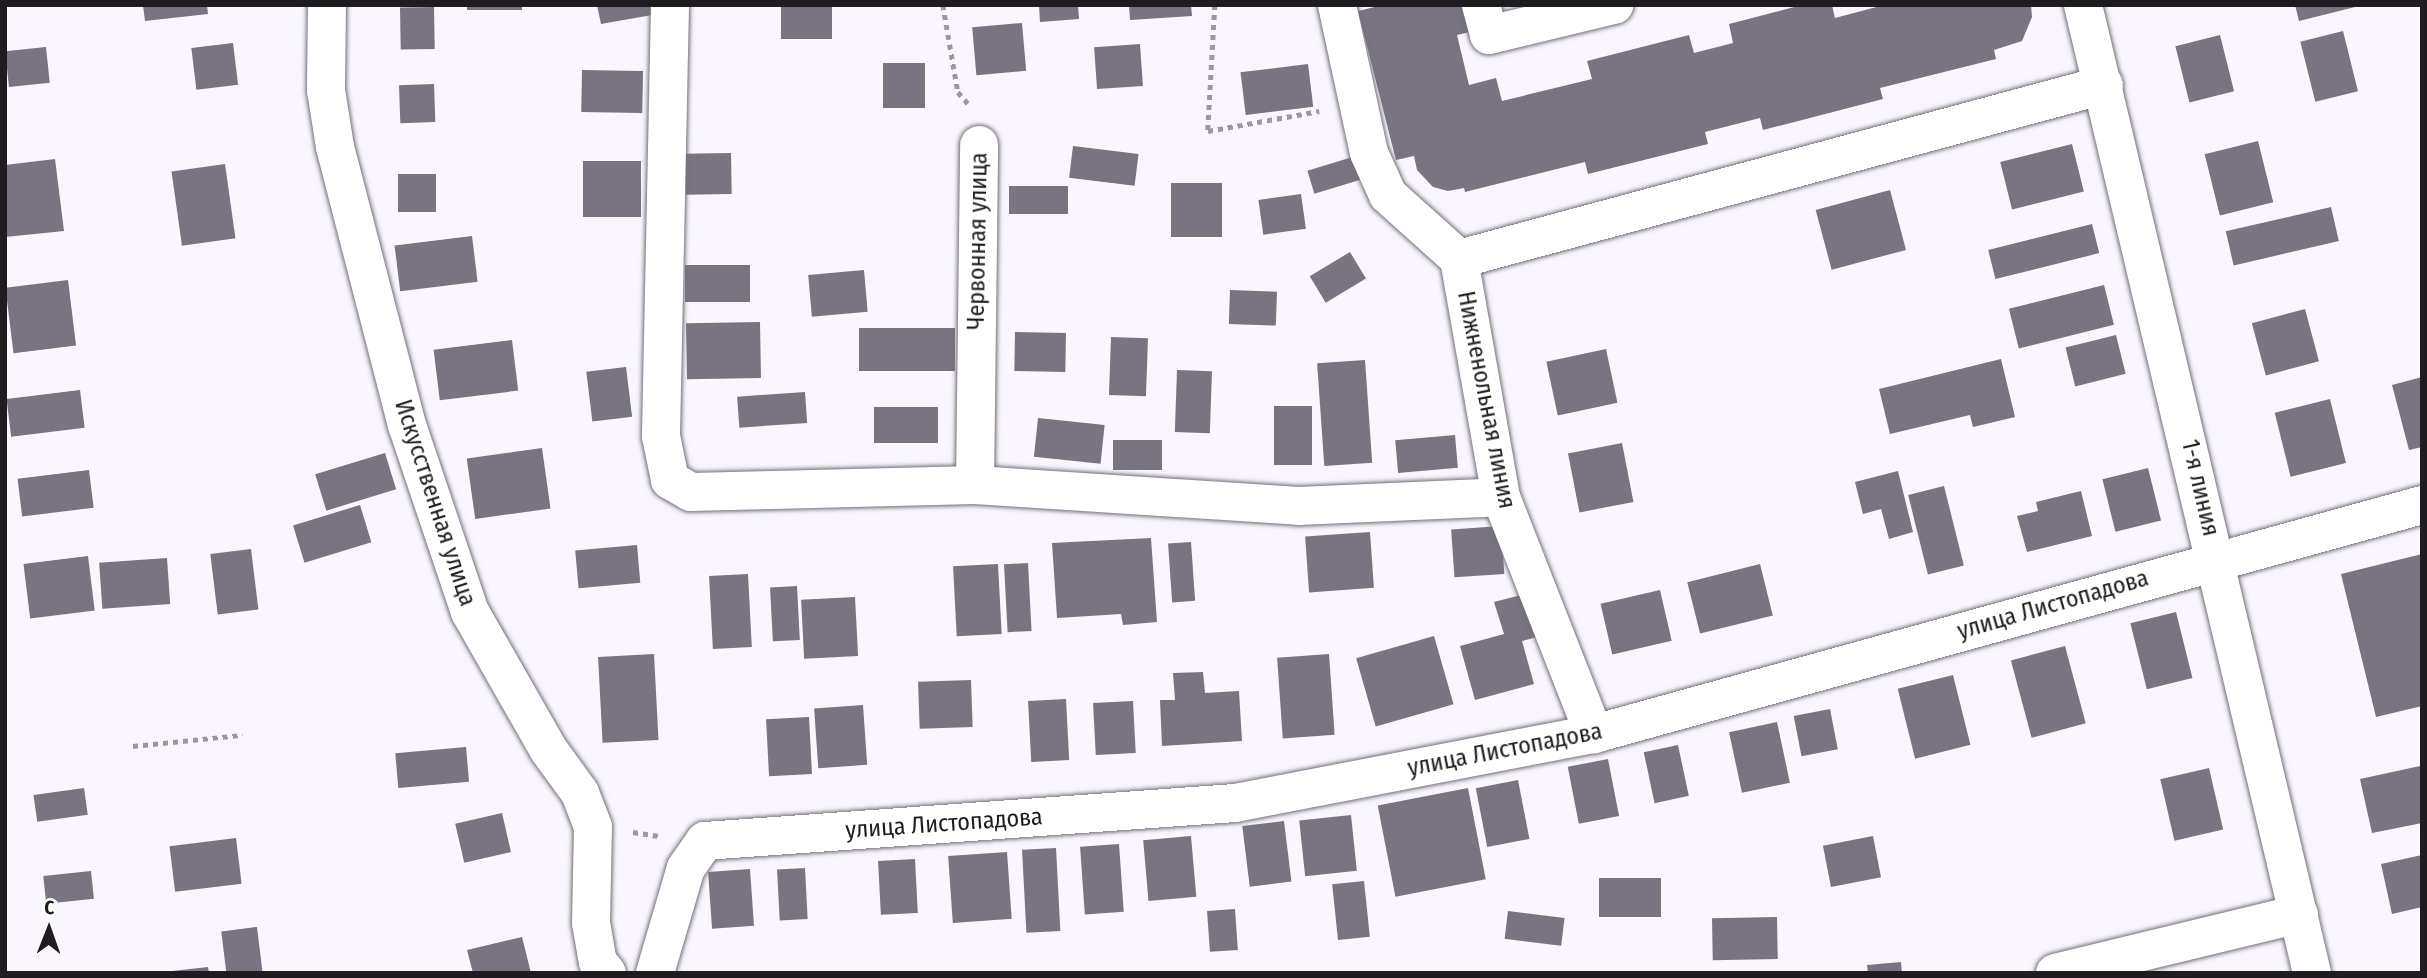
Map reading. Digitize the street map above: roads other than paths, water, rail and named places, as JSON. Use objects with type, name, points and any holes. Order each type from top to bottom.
[{"type":"street","name":"Искусственная улица","points":[[327,5],[326,90],[335,147],[407,425],[470,612],[548,749],[580,793],[593,827],[591,923],[598,962],[607,973]]},
{"type":"street","points":[[670,5],[661,436],[670,480],[691,492],[975,485],[1298,506],[1501,497]]},
{"type":"street","points":[[1337,5],[1369,153],[1388,195],[1460,259],[2104,85]]},
{"type":"street","points":[[1481,5],[1489,35],[1614,5]]},
{"type":"street","name":"1-я линия","points":[[2083,5],[2217,558],[2312,973]]},
{"type":"street","name":"Червонная улица","points":[[975,485],[979,145]]},
{"type":"street","name":"Нижненольная линия","points":[[1460,259],[1501,497],[1594,734]]},
{"type":"street","name":"улица Листопадова","points":[[655,973],[686,868],[705,841],[1235,803],[1594,734],[2217,558],[2422,505]]},
{"type":"street","points":[[2055,973],[2299,914]]}]
